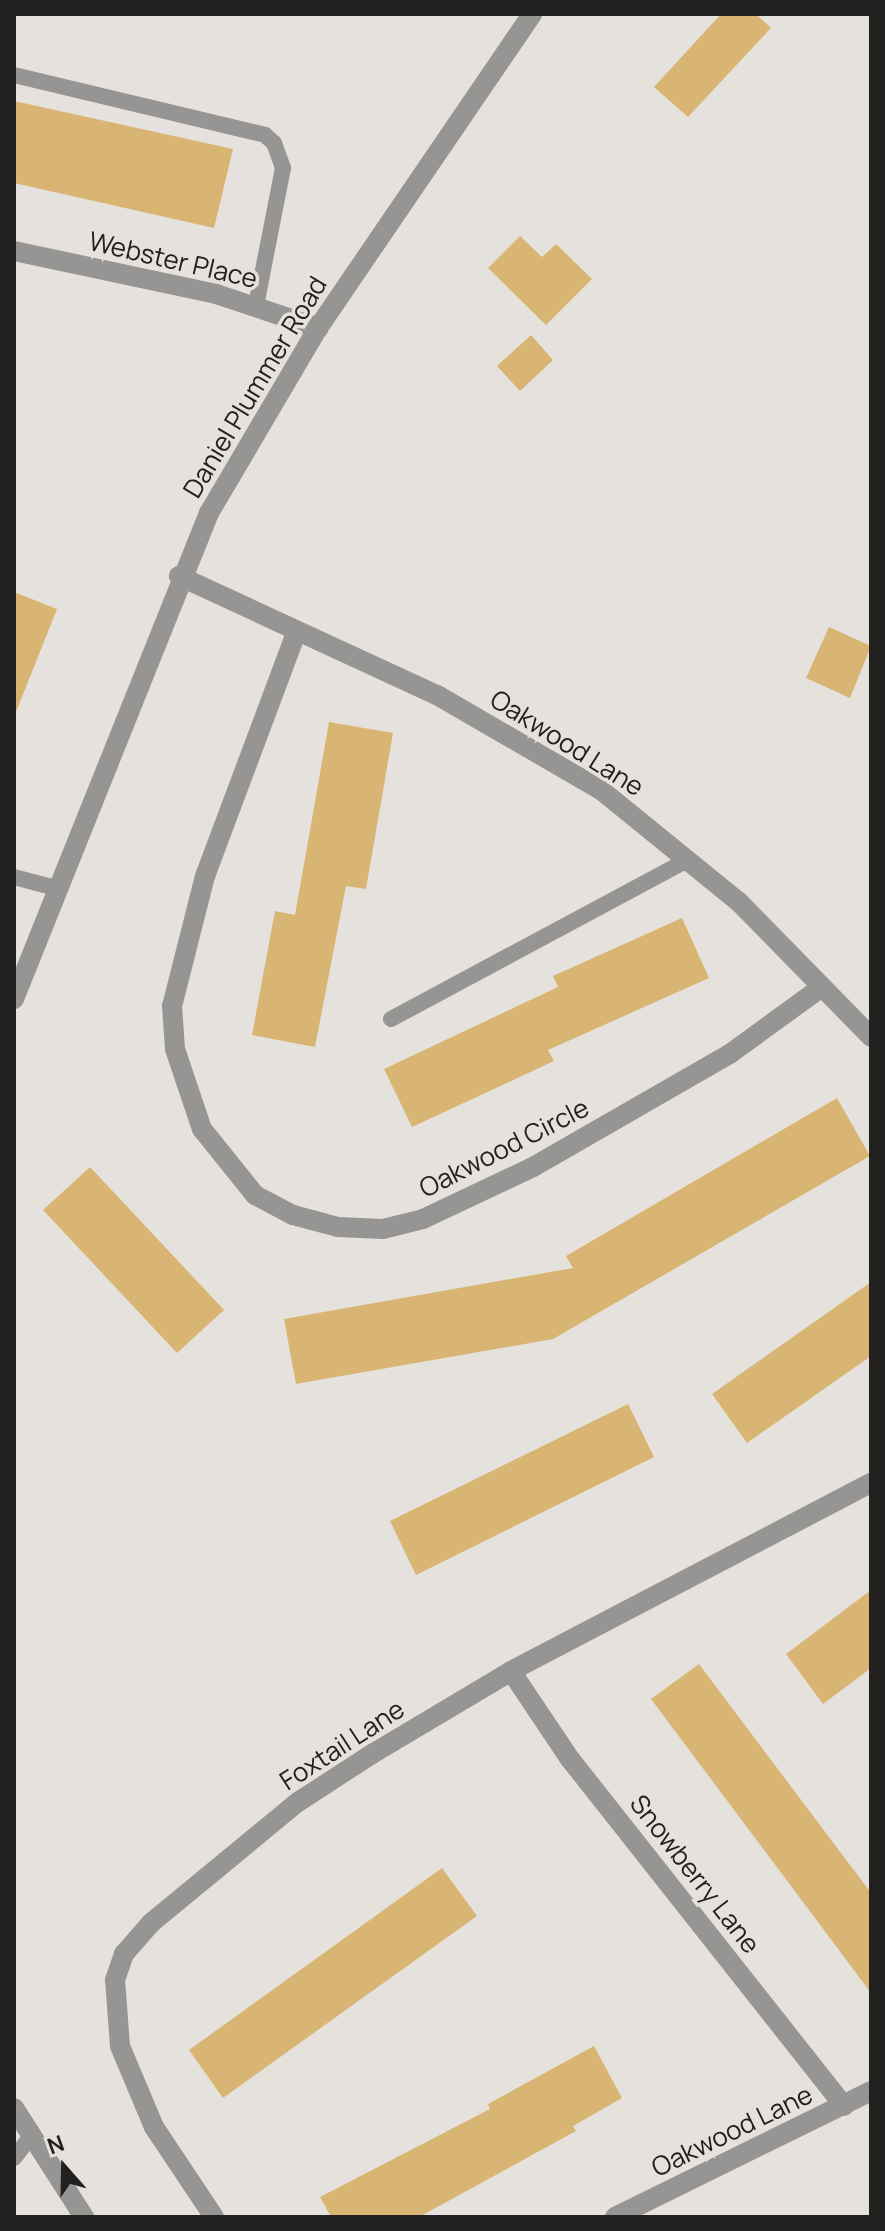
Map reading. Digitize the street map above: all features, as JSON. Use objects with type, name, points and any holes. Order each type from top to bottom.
[{"type":"street","name":"Daniel Plummer Road","points":[[14,999],[179,576],[241,452],[318,328],[532,14]]},
{"type":"street","name":"Webster Place","points":[[14,251],[256,305],[318,328]]},
{"type":"street","name":"Oakwood Lane","points":[[179,576],[523,741],[601,790],[689,859],[871,1037]]},
{"type":"street","name":"Oakwood Circle","points":[[296,633],[205,876],[172,1006],[175,1049],[202,1129],[255,1195],[293,1215],[338,1227],[383,1229],[423,1219],[533,1167],[731,1053],[822,987]]},
{"type":"street","name":"Foxtail Lane","points":[[214,2217],[133,2088],[115,2011],[124,1954],[151,1923],[298,1802],[511,1671],[871,1483]]},
{"type":"street","name":"Snowberry Lane","points":[[511,1671],[570,1759],[844,2106]]},
{"type":"street","name":"Oakwood Lane","points":[[615,2217],[871,2091]]},
{"type":"street","points":[[14,2108],[84,2217]]},
{"type":"lane","points":[[14,75],[265,135],[274,143],[283,168],[256,305]]},
{"type":"lane","points":[[391,1019],[689,859]]},
{"type":"lane","points":[[14,877],[56,888]]},
{"type":"lane","points":[[14,2158],[31,2136]]},
{"type":"building","points":[[721,14],[756,14],[771,28],[688,117],[654,87]]},
{"type":"building","points":[[14,101],[233,149],[214,228],[14,183]]},
{"type":"building","points":[[520,236],[542,257],[556,244],[592,279],[546,325],[488,268]]},
{"type":"building","points":[[531,335],[553,360],[520,391],[497,366]]},
{"type":"building","points":[[14,592],[57,609],[16,712],[14,712]]},
{"type":"building","points":[[829,627],[871,646],[850,698],[806,678]]},
{"type":"building","points":[[329,722],[393,733],[366,889],[346,886],[315,1047],[252,1035],[275,911],[295,915]]},
{"type":"building","points":[[682,918],[709,978],[548,1050],[554,1061],[412,1127],[384,1069],[558,987],[553,976]]},
{"type":"building","points":[[837,1098],[870,1156],[553,1339],[296,1384],[284,1319],[573,1268],[566,1256]]},
{"type":"building","points":[[90,1167],[224,1310],[177,1353],[43,1210]]},
{"type":"building","points":[[871,1282],[871,1356],[747,1443],[712,1394]]},
{"type":"building","points":[[628,1404],[654,1457],[416,1575],[390,1521]]},
{"type":"building","points":[[871,1590],[871,1668],[823,1704],[786,1654]]},
{"type":"building","points":[[699,1664],[871,1893],[871,1993],[651,1699]]},
{"type":"building","points":[[442,1868],[477,1916],[223,2098],[189,2050]]},
{"type":"building","points":[[594,2046],[622,2098],[573,2126],[576,2131],[419,2217],[331,2217],[320,2197],[490,2109],[488,2104]]}]
